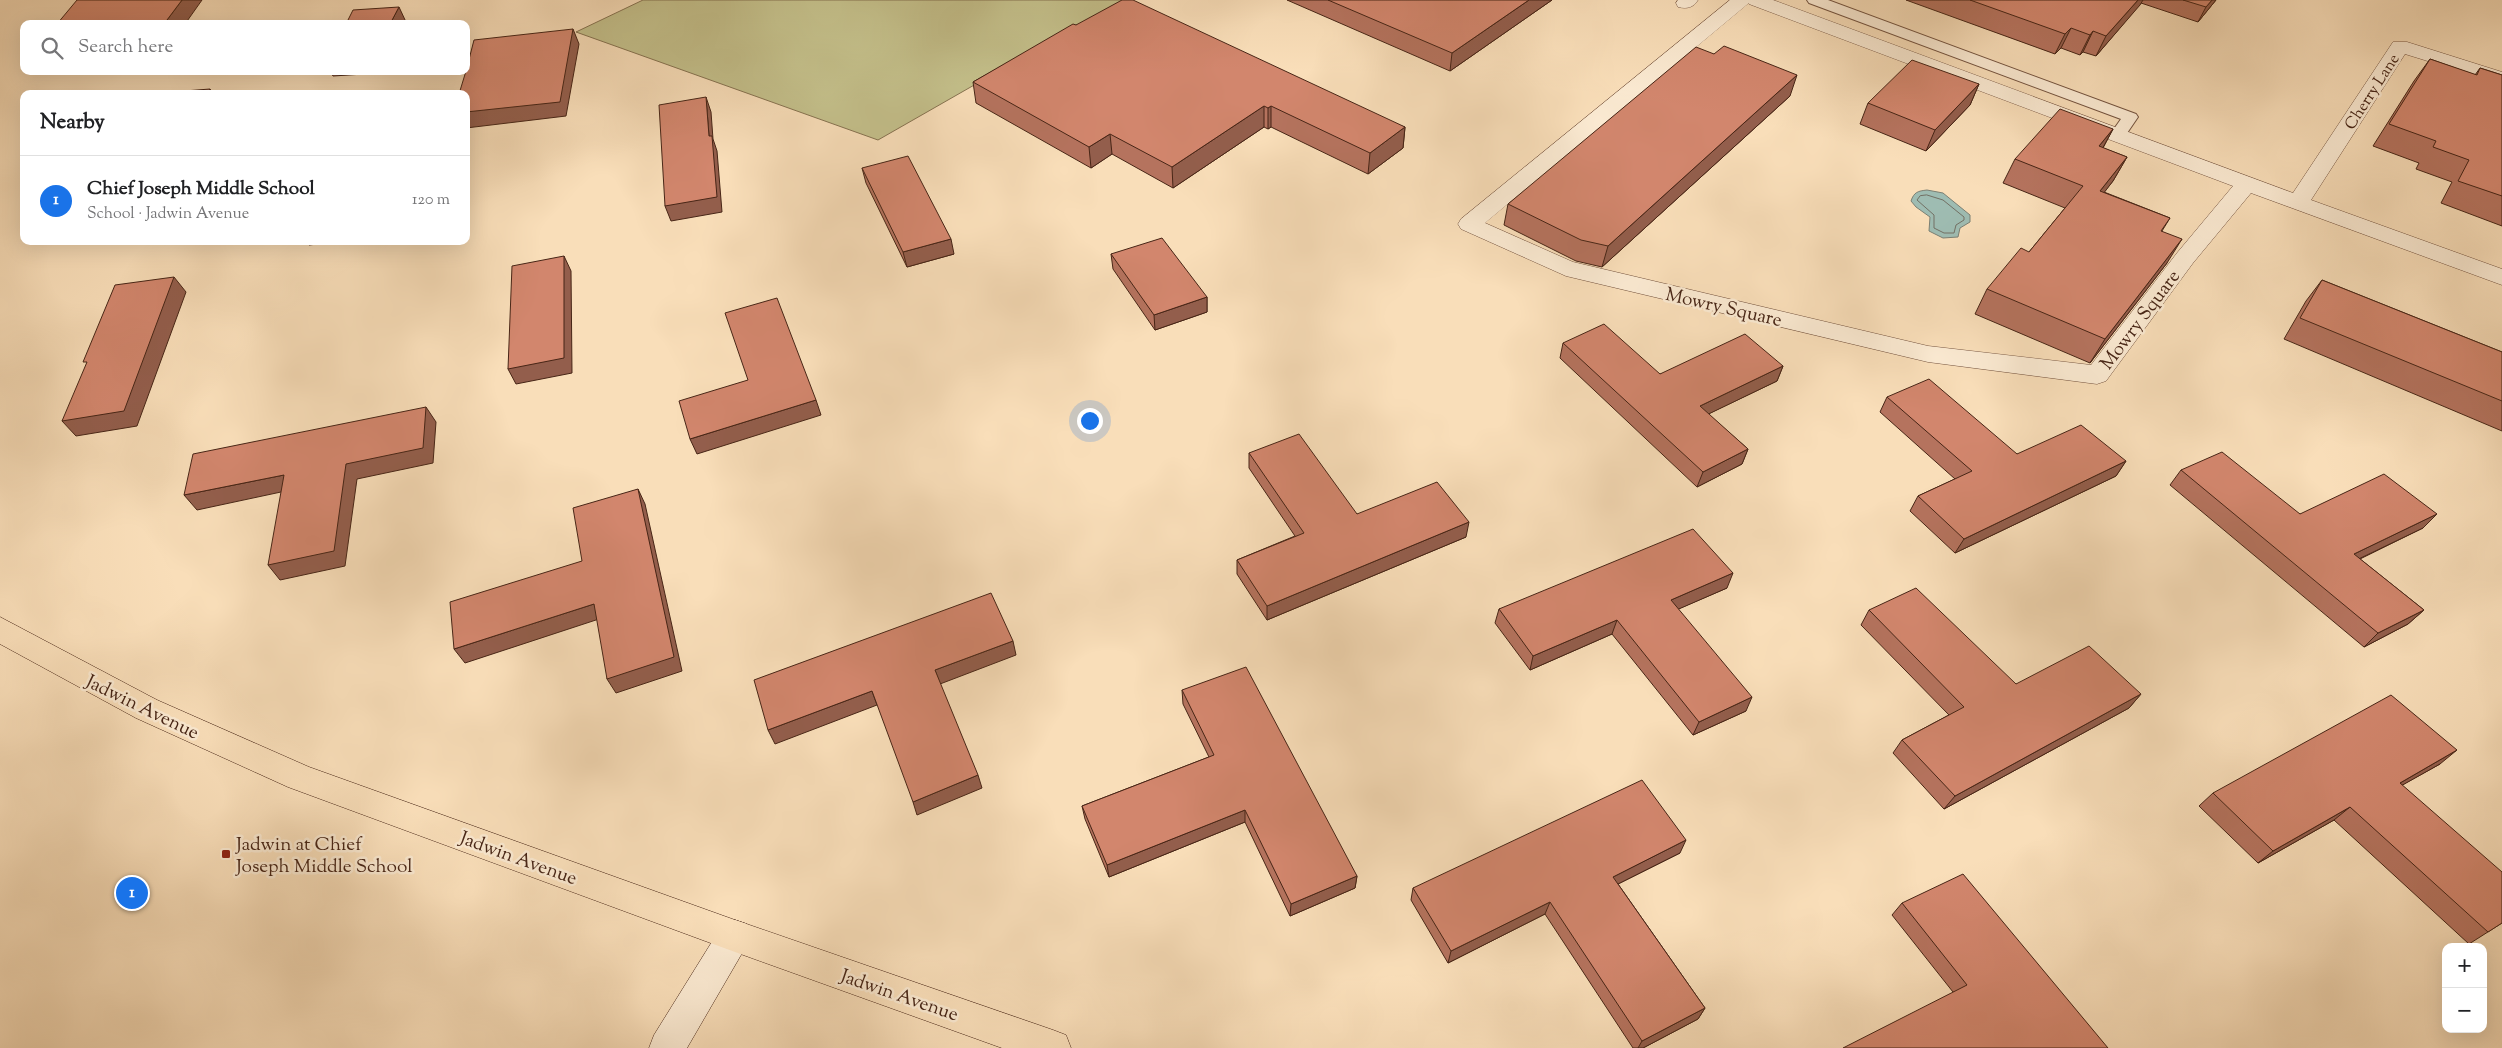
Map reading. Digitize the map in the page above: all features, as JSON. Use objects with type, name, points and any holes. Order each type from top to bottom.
[{"type":"main road","name":"Jadwin Avenue","points":[[0,629],[44,656],[125,699],[244,755],[735,936],[1053,1048]]},
{"type":"street","name":"Mowry Square","points":[[1742,0],[1469,224],[1566,268],[1928,354],[2097,375],[2185,258],[2247,184]]},
{"type":"street","points":[[1756,0],[2117,136],[2299,201],[2502,277]]},
{"type":"street","name":"Cherry Lane","points":[[2299,201],[2400,46],[2502,78]]},
{"type":"street","points":[[667,1048],[735,936]]},
{"type":"lane","points":[[1814,0],[2130,117],[2117,136]]},
{"type":"lane","points":[[1931,65],[1945,49]]},
{"type":"shaded area","points":[[643,0],[1123,0],[878,140],[576,32]]},
{"type":"water","points":[[1927,190],[1943,193],[1970,215],[1970,222],[1960,228],[1958,237],[1943,238],[1929,231],[1930,217],[1911,201],[1917,192]]},
{"type":"building","points":[[77,0],[182,0],[167,20],[60,20]]},
{"type":"building","points":[[1122,0],[1133,0],[1405,127],[1370,153],[1271,106],[1268,108],[1264,106],[1172,167],[1110,134],[1089,147],[973,82],[1073,24],[1076,25]]},
{"type":"building","points":[[1328,0],[1529,0],[1452,53]]},
{"type":"building","points":[[1970,0],[2138,0],[2106,36],[2093,31],[2090,35],[2071,28],[2065,34]]},
{"type":"building","points":[[2183,0],[2212,0],[2206,7]]},
{"type":"building","points":[[399,7],[392,20],[348,20],[353,10]]},
{"type":"building","points":[[573,29],[560,102],[470,112],[470,90],[460,90],[465,75],[470,75],[470,56],[474,40]]},
{"type":"building","points":[[1724,46],[1797,75],[1608,246],[1581,240],[1508,204],[1696,47],[1714,54]]},
{"type":"building","points":[[2430,59],[2477,75],[2480,68],[2502,75],[2502,196],[2458,181],[2469,160],[2433,147],[2436,141],[2389,124]]},
{"type":"building","points":[[1912,60],[1979,84],[1935,130],[1868,103]]},
{"type":"building","points":[[706,97],[709,136],[712,136],[717,197],[665,206],[659,105]]},
{"type":"building","points":[[2060,109],[2113,129],[2099,146],[2127,157],[2100,191],[2170,218],[2161,231],[2182,239],[2105,339],[1987,289],[2021,248],[2029,252],[2083,186],[2015,159]]},
{"type":"building","points":[[908,156],[951,239],[903,252],[862,168]]},
{"type":"building","points":[[1162,238],[1207,297],[1154,315],[1111,254]]},
{"type":"building","points":[[564,256],[564,358],[508,369],[512,266]]},
{"type":"building","points":[[174,277],[124,411],[62,421],[87,362],[83,362],[115,285]]},
{"type":"building","points":[[2322,280],[2502,352],[2502,401],[2300,318]]},
{"type":"building","points":[[777,298],[816,400],[690,439],[679,401],[748,380],[725,313]]},
{"type":"building","points":[[1604,324],[1660,374],[1745,334],[1783,366],[1700,406],[1748,449],[1703,472],[1563,343]]},
{"type":"building","points":[[1929,379],[2017,454],[2081,425],[2126,461],[1964,539],[1918,496],[1972,471],[1887,397]]},
{"type":"building","points":[[426,407],[423,448],[346,464],[334,551],[268,565],[284,475],[184,495],[193,454]]},
{"type":"building","points":[[1299,434],[1357,514],[1437,482],[1469,522],[1267,606],[1237,560],[1304,533],[1249,453]]},
{"type":"building","points":[[2222,452],[2300,514],[2384,474],[2437,514],[2354,554],[2424,610],[2378,633],[2181,470]]},
{"type":"building","points":[[638,489],[674,657],[607,679],[594,604],[454,649],[450,602],[582,561],[573,508]]},
{"type":"building","points":[[1693,529],[1733,573],[1671,600],[1752,697],[1699,722],[1617,620],[1533,656],[1499,609]]},
{"type":"building","points":[[1916,588],[2016,684],[2089,646],[2141,694],[1955,796],[1902,740],[1964,707],[1869,610]]},
{"type":"building","points":[[991,593],[1013,641],[935,670],[978,775],[913,802],[872,691],[768,730],[754,680]]},
{"type":"building","points":[[1246,667],[1357,876],[1291,904],[1245,810],[1107,865],[1082,806],[1214,755],[1182,690]]},
{"type":"building","points":[[2391,695],[2457,750],[2400,783],[2502,872],[2502,923],[2488,932],[2350,807],[2273,851],[2213,793]]},
{"type":"building","points":[[1642,780],[1686,840],[1613,877],[1705,1008],[1642,1041],[1550,902],[1451,951],[1413,888]]},
{"type":"building","points":[[1963,874],[2108,1048],[1843,1048],[1967,985],[1902,903]]},
{"type":"place","name":"Jadwin at Chief Joseph Middle School","points":[[226,854]]},
{"type":"place","name":"Chief Joseph Middle School","points":[[132,893]]}]
